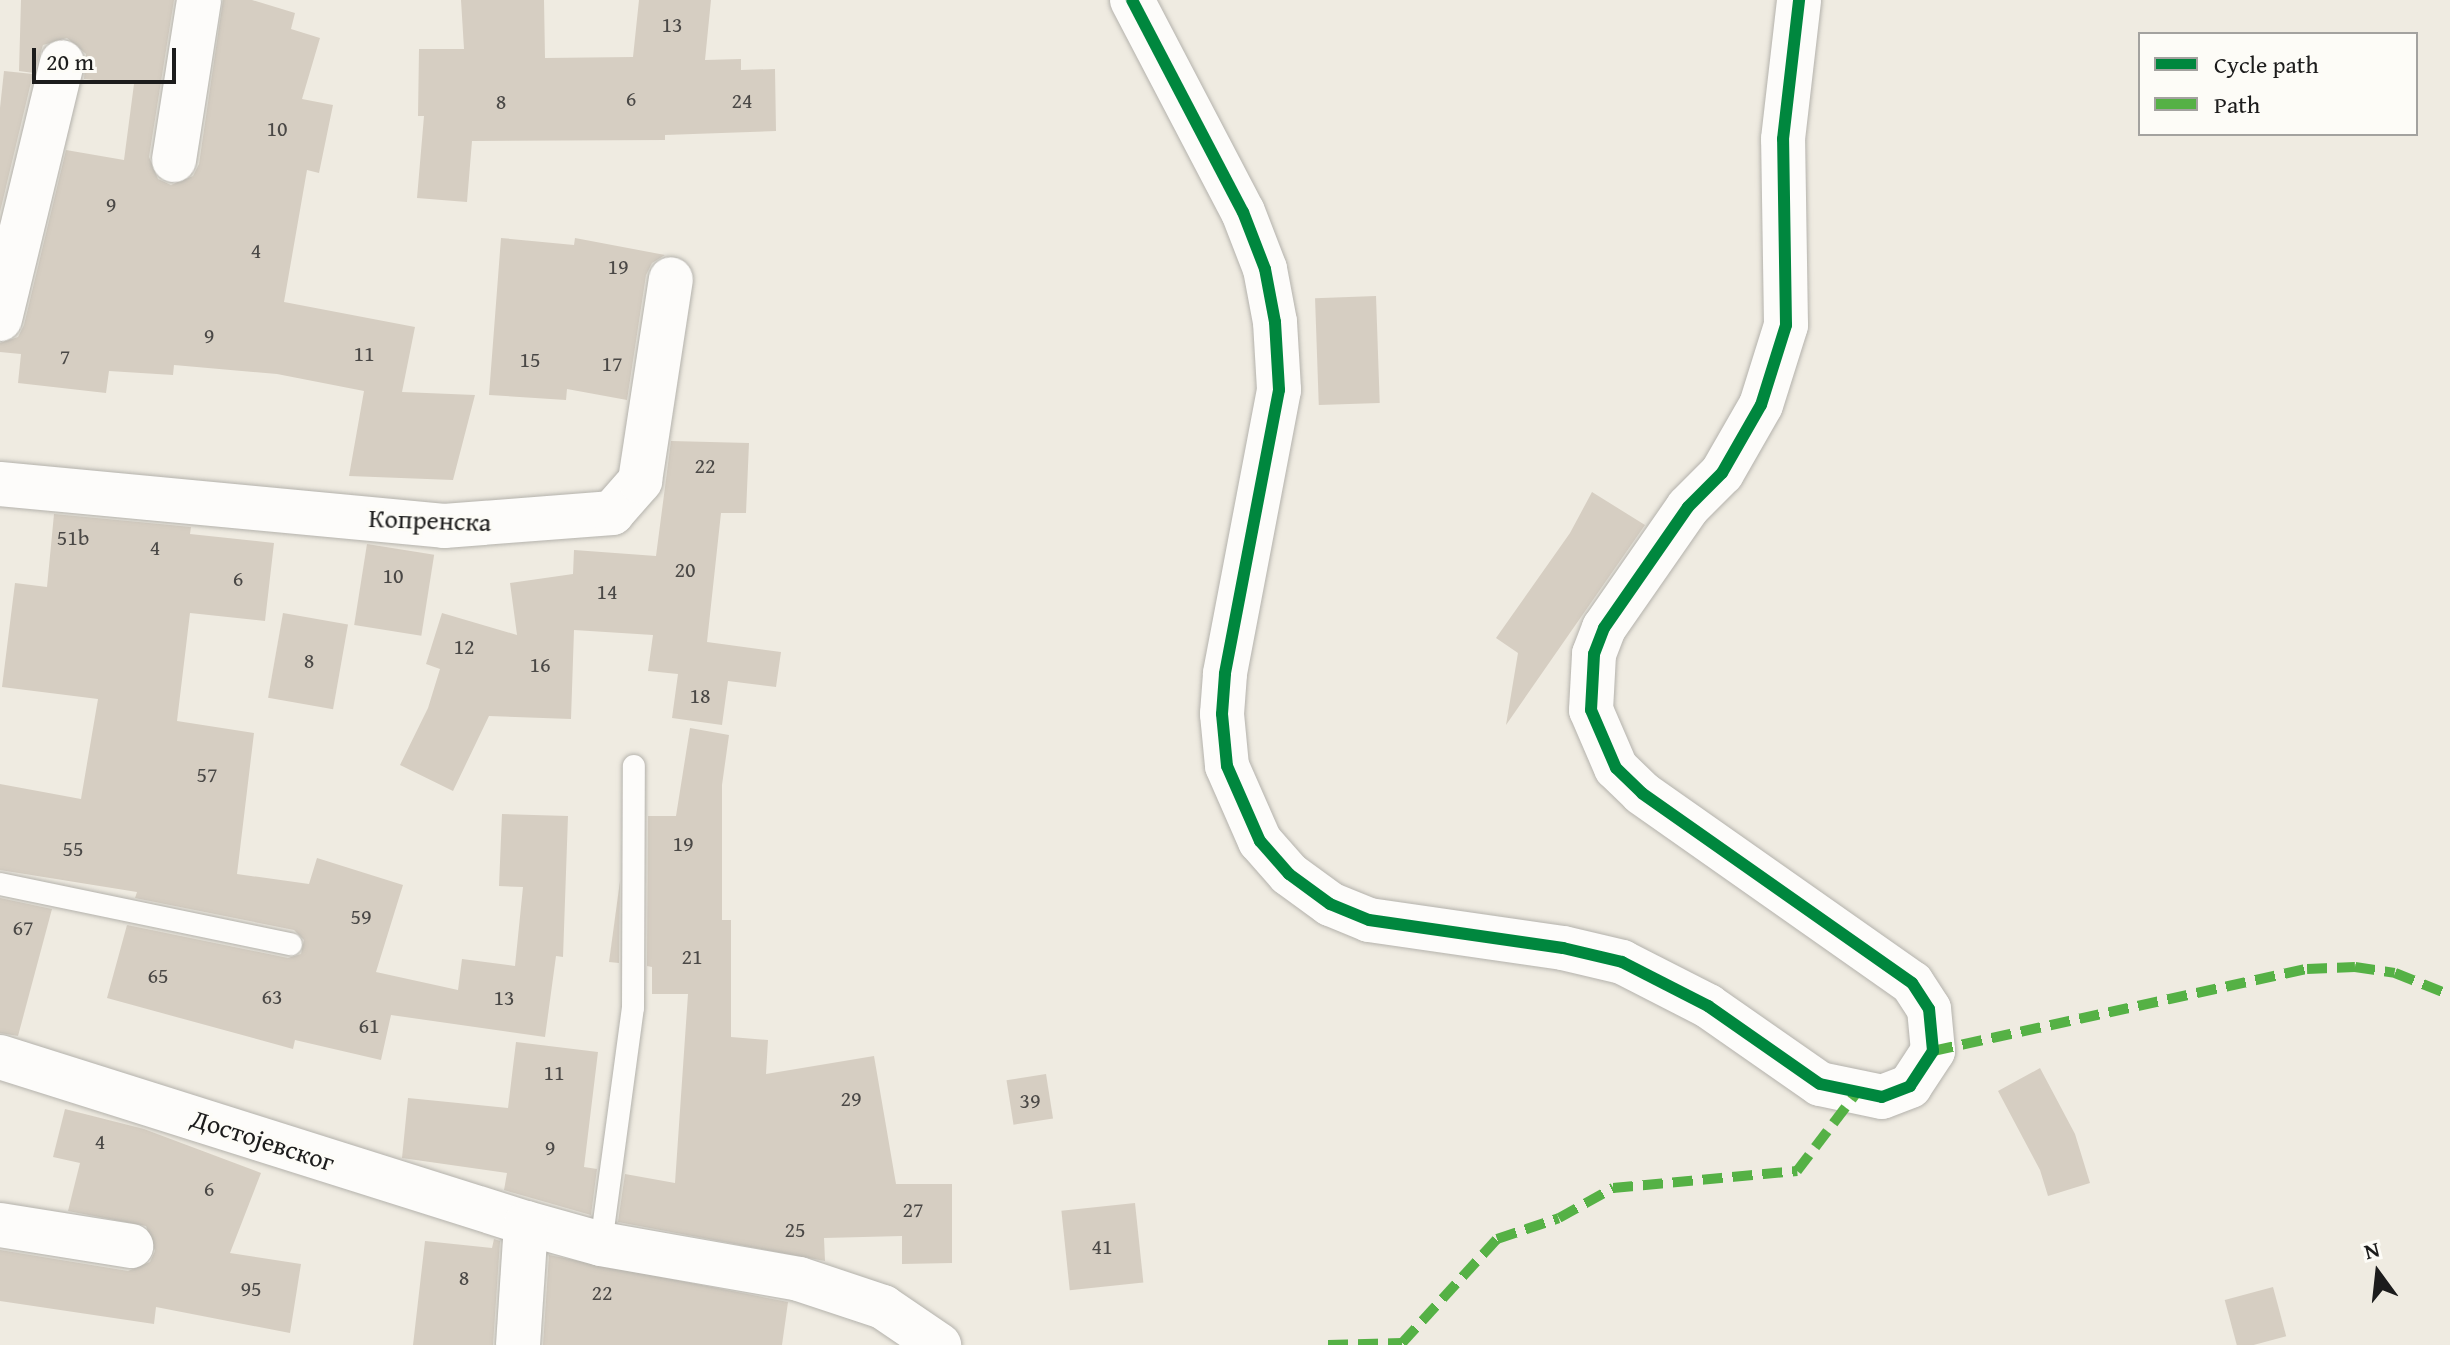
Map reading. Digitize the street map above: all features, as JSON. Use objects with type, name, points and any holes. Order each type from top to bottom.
[{"type":"main road","points":[[174,160],[199,0]]},
{"type":"main road","points":[[1132,0],[1243,212],[1265,269],[1275,322],[1279,390],[1225,674],[1222,714],[1227,766],[1260,841],[1299,881],[1330,904],[1369,920],[1563,948],[1622,962],[1708,1006],[1820,1084],[1882,1097],[1910,1086],[1933,1051],[1929,1009],[1912,983],[1642,793],[1616,768],[1591,710],[1594,654],[1604,628],[1688,507],[1722,473],[1761,405],[1786,325],[1783,139],[1799,0]]},
{"type":"main road","points":[[0,319],[62,62]]},
{"type":"main road","name":"Копренска","points":[[0,484],[444,526],[612,513],[640,481],[671,279]]},
{"type":"main road","name":"Достојевског","points":[[0,1057],[601,1244],[799,1279],[883,1307],[939,1345]]},
{"type":"main road","points":[[518,1345],[526,1223]]},
{"type":"main road","points":[[0,1225],[131,1246]]},
{"type":"lane","points":[[601,1244],[633,1008],[634,766]]},
{"type":"lane","points":[[0,884],[291,944]]},
{"type":"building","points":[[21,0],[174,0],[149,157],[158,179],[171,185],[193,176],[199,164],[223,0],[252,0],[295,13],[291,29],[320,38],[302,99],[333,105],[319,173],[307,170],[284,302],[415,327],[402,392],[475,395],[453,480],[349,476],[364,391],[277,374],[174,365],[173,375],[109,371],[106,393],[18,383],[21,354],[0,352],[0,343],[18,337],[24,325],[66,150],[124,160],[134,84],[84,79],[86,54],[67,38],[43,45],[34,73],[19,71]]},
{"type":"building","points":[[461,0],[544,0],[545,58],[633,57],[639,0],[711,0],[705,60],[741,59],[741,70],[775,69],[776,131],[665,135],[665,140],[472,141],[467,202],[417,198],[424,116],[418,116],[419,49],[464,49]]},
{"type":"building","points":[[4,71],[33,74],[0,212],[0,108]]},
{"type":"building","points":[[501,238],[574,245],[575,238],[665,255],[652,263],[646,275],[627,400],[567,389],[566,400],[489,395]]},
{"type":"building","points":[[1376,296],[1380,403],[1319,405],[1315,298]]},
{"type":"building","points":[[671,441],[749,443],[746,513],[721,513],[707,642],[781,652],[776,687],[728,681],[722,725],[672,718],[678,674],[648,671],[653,635],[574,630],[571,719],[489,716],[453,791],[400,765],[428,708],[440,669],[426,664],[442,613],[517,635],[510,583],[573,574],[574,550],[656,556]]},
{"type":"building","points":[[1592,492],[1645,525],[1506,725],[1518,653],[1496,638],[1570,533]]},
{"type":"building","points":[[54,514],[191,527],[190,534],[274,543],[265,621],[190,613],[177,721],[254,733],[237,874],[309,884],[317,858],[403,885],[376,972],[458,990],[462,959],[515,966],[523,887],[499,886],[502,814],[568,816],[563,957],[556,956],[545,1037],[391,1015],[381,1060],[295,1040],[293,1049],[107,998],[127,925],[288,958],[301,954],[304,940],[294,930],[135,898],[137,892],[0,870],[0,784],[81,799],[98,699],[2,687],[15,583],[47,587]]},
{"type":"building","points":[[367,544],[434,555],[421,636],[354,625]]},
{"type":"building","points":[[283,613],[348,624],[333,709],[268,698]]},
{"type":"building","points":[[690,728],[729,735],[722,785],[722,920],[731,920],[731,1037],[768,1040],[766,1074],[874,1056],[896,1184],[952,1184],[952,1263],[902,1264],[902,1236],[824,1238],[825,1261],[618,1222],[625,1174],[675,1183],[688,994],[652,994],[652,967],[647,966],[648,816],[676,816]]},
{"type":"building","points":[[620,881],[619,963],[609,962]]},
{"type":"building","points":[[0,898],[52,909],[18,1036],[0,1033]]},
{"type":"building","points":[[516,1042],[598,1052],[584,1167],[597,1169],[591,1215],[504,1190],[507,1173],[402,1158],[408,1098],[508,1108]]},
{"type":"building","points":[[2040,1068],[2075,1134],[2090,1183],[2048,1196],[2040,1170],[1998,1091]]},
{"type":"building","points":[[1046,1074],[1053,1118],[1014,1125],[1006,1080]]},
{"type":"building","points":[[65,1109],[144,1129],[261,1173],[230,1253],[301,1264],[290,1333],[156,1307],[154,1324],[0,1301],[0,1250],[128,1271],[150,1262],[155,1251],[146,1226],[68,1211],[80,1163],[53,1157]]},
{"type":"building","points":[[1135,1203],[1143,1283],[1070,1290],[1061,1211]]},
{"type":"building","points":[[494,1239],[500,1241],[493,1345],[413,1345],[425,1241],[492,1248]]},
{"type":"building","points":[[549,1255],[788,1302],[782,1345],[543,1345]]},
{"type":"building","points":[[2273,1287],[2286,1336],[2254,1345],[2237,1345],[2225,1300]]},
{"type":"marked path","points":[[1933,1051],[2307,969],[2355,967],[2395,973],[2450,995]]},
{"type":"marked path","points":[[1402,1343],[1497,1239],[1559,1218],[1613,1188],[1797,1171],[1855,1095]]},
{"type":"marked path","points":[[1328,1345],[1402,1343]]},
{"type":"cycle path","points":[[1132,0],[1243,212],[1265,269],[1275,322],[1279,390],[1225,674],[1222,714],[1227,766],[1260,841],[1289,874],[1330,904],[1369,920],[1563,948],[1622,962],[1708,1006],[1820,1084],[1882,1097],[1910,1086],[1933,1051],[1929,1009],[1912,983],[1642,793],[1616,768],[1591,710],[1594,654],[1604,628],[1688,507],[1722,473],[1761,405],[1786,325],[1783,139],[1799,0]]}]
